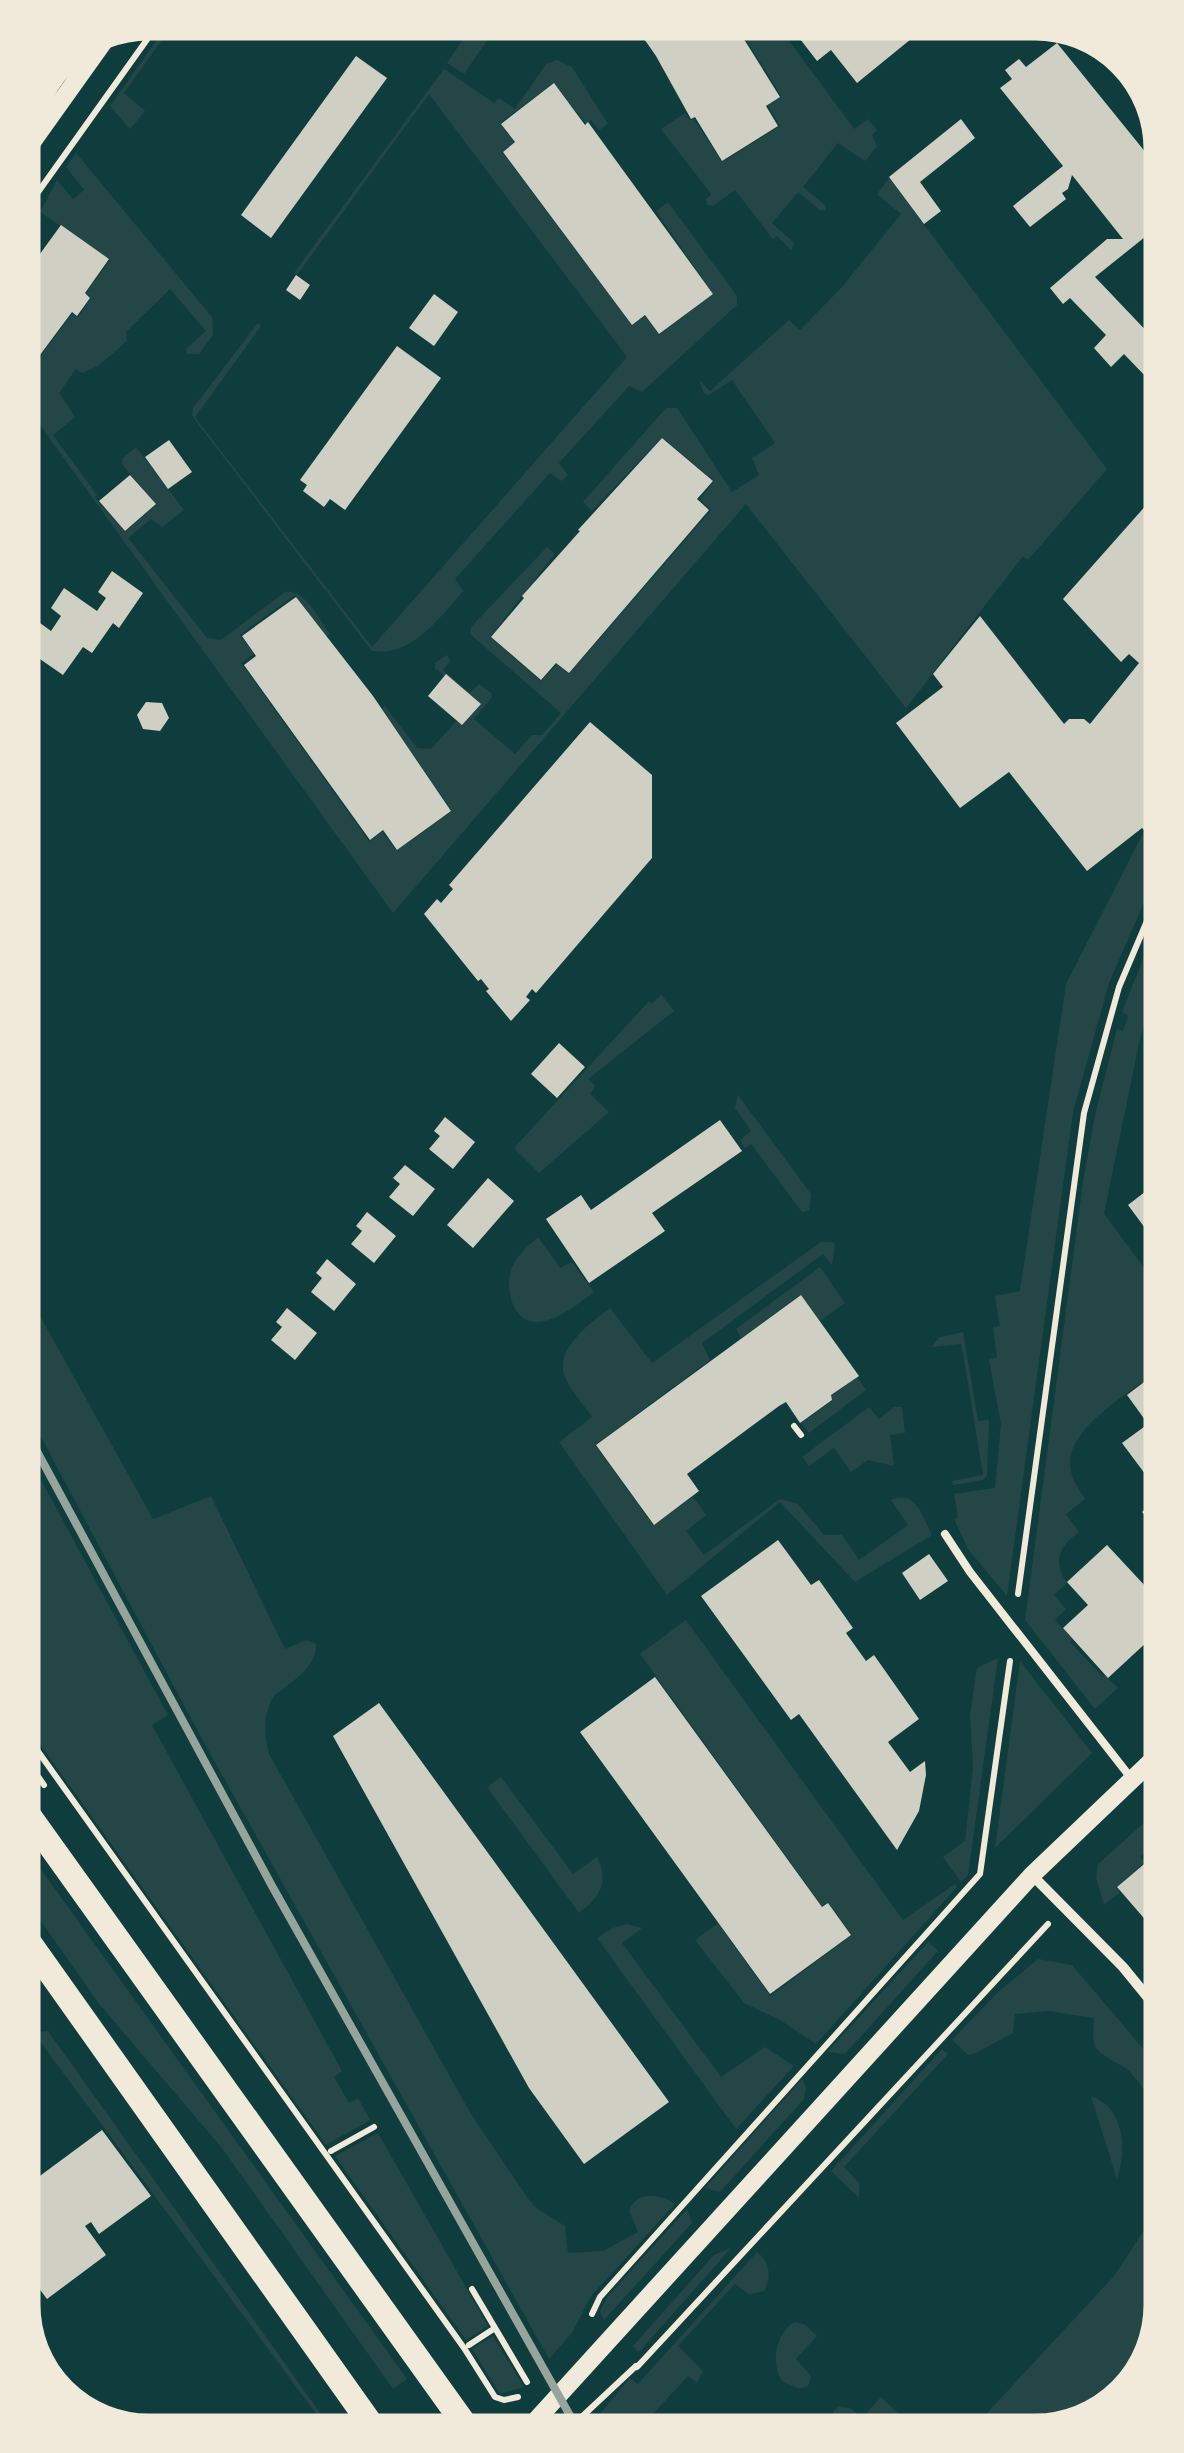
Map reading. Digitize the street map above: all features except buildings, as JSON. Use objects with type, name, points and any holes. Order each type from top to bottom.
[{"type":"main road","points":[[37,1827],[458,2415]]},
{"type":"main road","points":[[37,1955],[365,2415]]},
{"type":"street","points":[[39,133],[97,50]]},
{"type":"street","points":[[540,2415],[1032,1875],[1146,1764]]},
{"type":"street","points":[[1032,1875],[1146,1995]]},
{"type":"lane","points":[[945,1534],[970,1572],[1131,1778]]},
{"type":"path","points":[[38,191],[148,38]]},
{"type":"path","points":[[587,2322],[600,2297],[980,1874],[1084,1114],[1119,987],[1146,924]]},
{"type":"path","points":[[794,1426],[801,1436]]},
{"type":"path","points":[[37,1750],[480,2370],[495,2397],[504,2400],[522,2395],[539,2379]]},
{"type":"path","points":[[587,2415],[637,2367],[1043,1929]]},
{"type":"path","points":[[331,2151],[374,2127]]},
{"type":"path","points":[[472,2289],[528,2382]]},
{"type":"path","points":[[466,2351],[495,2328]]},
{"type":"path","points":[[624,2355],[637,2367]]},
{"type":"path","points":[[468,2377],[480,2370]]},
{"type":"shaded area","points":[[158,38],[163,38],[124,93],[145,111],[130,129],[110,106]]},
{"type":"shaded area","points":[[464,38],[489,38],[464,74],[447,63]]},
{"type":"shaded area","points":[[745,38],[787,38],[854,129],[868,119],[877,130],[872,135],[877,146],[865,161],[838,143],[803,187],[825,205],[826,211],[798,192],[772,223],[794,243],[791,250],[777,236],[773,239],[735,190],[713,206],[707,205],[711,194],[661,129],[685,113],[690,120],[694,119],[722,162],[780,126],[768,106],[781,96]]},
{"type":"shaded area","points":[[557,60],[572,67],[608,124],[599,130],[591,120],[586,124],[554,83],[500,123],[514,142],[502,152],[632,325],[645,316],[659,335],[713,294],[656,211],[668,202],[737,296],[737,305],[642,392],[629,386],[559,463],[568,475],[562,481],[550,473],[455,579],[463,591],[435,623],[399,648],[372,651],[192,416],[193,408],[258,323],[261,326],[195,417],[372,647],[627,357],[429,94],[297,275],[294,273],[444,69],[494,103],[499,98],[515,109],[546,64]]},
{"type":"shaded area","points":[[76,153],[212,317],[213,335],[199,354],[187,354],[186,349],[206,331],[170,289],[126,332],[127,341],[98,366],[82,373],[76,369],[59,393],[75,417],[53,435],[97,495],[95,498],[125,532],[156,505],[122,464],[123,458],[136,447],[184,510],[162,527],[151,519],[128,538],[207,638],[221,640],[285,592],[299,595],[311,606],[330,634],[325,637],[295,595],[240,635],[254,654],[241,663],[369,841],[382,832],[397,851],[452,811],[382,709],[385,706],[417,748],[431,749],[461,716],[477,705],[435,668],[435,663],[447,655],[450,661],[443,670],[470,693],[479,684],[491,693],[492,697],[474,719],[515,754],[532,735],[542,735],[561,713],[470,634],[471,627],[547,547],[555,554],[490,637],[541,681],[557,664],[569,674],[711,510],[700,499],[714,481],[662,437],[592,511],[583,502],[666,408],[677,408],[732,492],[759,475],[752,458],[775,443],[732,380],[709,395],[704,394],[699,380],[710,391],[789,320],[800,330],[842,287],[901,214],[877,194],[889,178],[1107,469],[1028,560],[1023,556],[906,708],[746,504],[393,913],[38,422],[38,359],[72,314],[78,317],[91,298],[86,293],[110,260],[40,212],[57,180],[73,199],[84,190],[66,167]]},
{"type":"shaded area","points":[[1146,828],[1146,898],[1109,983],[1073,1112],[1007,1596],[968,1549],[954,1519],[958,1517],[954,1494],[995,1488],[1001,1424],[989,1360],[997,1357],[993,1327],[1000,1326],[995,1296],[1020,1291],[1066,984]]},
{"type":"shaded area","points":[[1146,951],[1146,1022],[1104,1214],[1146,1270],[1146,1380],[1092,1422],[1073,1449],[1071,1473],[1085,1499],[1066,1514],[1079,1532],[1060,1555],[1060,1568],[1067,1583],[1054,1595],[1066,1609],[1055,1620],[1072,1639],[1070,1642],[1118,1688],[1095,1709],[1025,1620],[1083,1182],[1117,1029],[1123,1031],[1128,1016],[1122,1012]]},
{"type":"shaded area","points":[[661,994],[674,1011],[588,1079],[595,1086],[590,1094],[609,1112],[539,1173],[514,1148],[649,1001],[652,1004]]},
{"type":"shaded area","points":[[738,1095],[811,1194],[809,1210],[802,1212],[751,1144],[745,1148],[740,1140],[751,1131],[735,1108]]},
{"type":"shaded area","points":[[538,1237],[560,1268],[572,1262],[594,1292],[561,1315],[538,1322],[529,1321],[516,1310],[509,1284],[514,1262]]},
{"type":"shaded area","points":[[821,1242],[835,1245],[832,1265],[823,1254],[702,1343],[710,1360],[595,1445],[653,1525],[693,1497],[706,1515],[686,1531],[704,1555],[780,1499],[798,1504],[824,1535],[842,1535],[859,1560],[908,1525],[891,1500],[912,1501],[932,1535],[855,1582],[780,1502],[667,1595],[559,1442],[592,1417],[565,1377],[564,1356],[576,1337],[610,1308],[652,1363]]},
{"type":"shaded area","points":[[820,1267],[845,1303],[820,1321],[800,1295],[741,1338],[736,1329]]},
{"type":"shaded area","points":[[37,1311],[153,1519],[211,1496],[285,1649],[306,1640],[316,1644],[307,1668],[273,1697],[267,1711],[269,1754],[471,2114],[527,2197],[535,2207],[565,2226],[568,2253],[603,2251],[638,2232],[629,2211],[643,2197],[655,2196],[675,2204],[591,2296],[572,2333],[549,2359],[202,1739],[37,1430]]},
{"type":"shaded area","points":[[963,1332],[978,1421],[989,1420],[987,1476],[953,1485],[952,1481],[983,1475],[961,1344],[931,1347],[940,1337]]},
{"type":"shaded area","points":[[857,1377],[866,1390],[809,1433],[801,1423]]},
{"type":"shaded area","points":[[869,1407],[879,1419],[894,1407],[902,1407],[905,1433],[890,1435],[894,1466],[868,1460],[851,1472],[834,1448],[809,1466],[802,1457]]},
{"type":"shaded area","points":[[37,1473],[168,1715],[152,1725],[342,2071],[334,2077],[349,2103],[358,2098],[370,2120],[326,2145],[37,1740]]},
{"type":"shaded area","points":[[686,1620],[903,1920],[955,1884],[957,1887],[816,2044],[780,2020],[744,2003],[695,1940],[718,1923],[770,1996],[852,1935],[828,1902],[822,1906],[640,1654]]},
{"type":"shaded area","points":[[998,1658],[968,1875],[961,1882],[943,1857],[965,1841],[973,1767],[970,1715],[977,1668]]},
{"type":"shaded area","points":[[1020,1661],[1092,1753],[995,1848]]},
{"type":"shaded area","points":[[501,1777],[573,1874],[597,1857],[602,1874],[600,1889],[579,1913],[487,1787]]},
{"type":"shaded area","points":[[1146,1821],[1146,1851],[1140,1857],[1145,1862],[1116,1887],[1120,1892],[1104,1905],[1096,1878],[1098,1864]]},
{"type":"shaded area","points":[[37,1864],[407,2379],[393,2389],[222,2148],[100,2005],[37,1916]]},
{"type":"shaded area","points":[[627,1924],[642,1928],[622,1943],[721,2077],[765,2047],[794,2066],[736,2129],[597,1938]]},
{"type":"shaded area","points":[[928,1942],[938,1951],[845,2054],[827,2052]]},
{"type":"shaded area","points":[[1038,1959],[1072,1965],[1146,2052],[1146,2094],[1130,2072],[1095,2046],[1094,2018],[1048,2011],[1015,2014],[1013,2033],[968,2055],[952,2040],[997,1993]]},
{"type":"shaded area","points":[[48,2031],[322,2415],[317,2415],[37,2038],[37,2032]]},
{"type":"shaded area","points":[[942,2049],[948,2054],[844,2167],[859,2183],[859,2198],[831,2171]]},
{"type":"shaded area","points":[[802,2079],[806,2087],[804,2099],[720,2192],[705,2188]]},
{"type":"shaded area","points":[[1091,2096],[1111,2110],[1117,2120],[1122,2155],[1117,2179]]},
{"type":"shaded area","points":[[378,2133],[488,2326],[466,2340],[335,2156]]},
{"type":"shaded area","points":[[687,2209],[692,2223],[604,2320],[600,2311],[607,2297]]},
{"type":"shaded area","points":[[1146,2227],[1144,2326],[1135,2354],[1119,2378],[1097,2397],[1057,2413],[984,2416],[1114,2276]]},
{"type":"shaded area","points":[[731,2248],[639,2352],[633,2346],[714,2255]]},
{"type":"shaded area","points":[[757,2252],[768,2270],[764,2291],[749,2294],[735,2284],[678,2346],[703,2371],[697,2383],[688,2376],[651,2416],[598,2416],[630,2378],[638,2384]]},
{"type":"shaded area","points":[[794,2322],[804,2324],[817,2336],[796,2359],[811,2376],[808,2386],[800,2389],[782,2381],[776,2365],[779,2341]]},
{"type":"shaded area","points":[[493,2336],[524,2387],[500,2394],[472,2349]]},
{"type":"shaded area","points":[[881,2397],[898,2413],[897,2416],[864,2416]]},
{"type":"shaded area","points":[[839,2407],[850,2408],[859,2416],[834,2416],[833,2411]]},
{"type":"railway","points":[[37,1452],[272,1886],[570,2415]]}]
